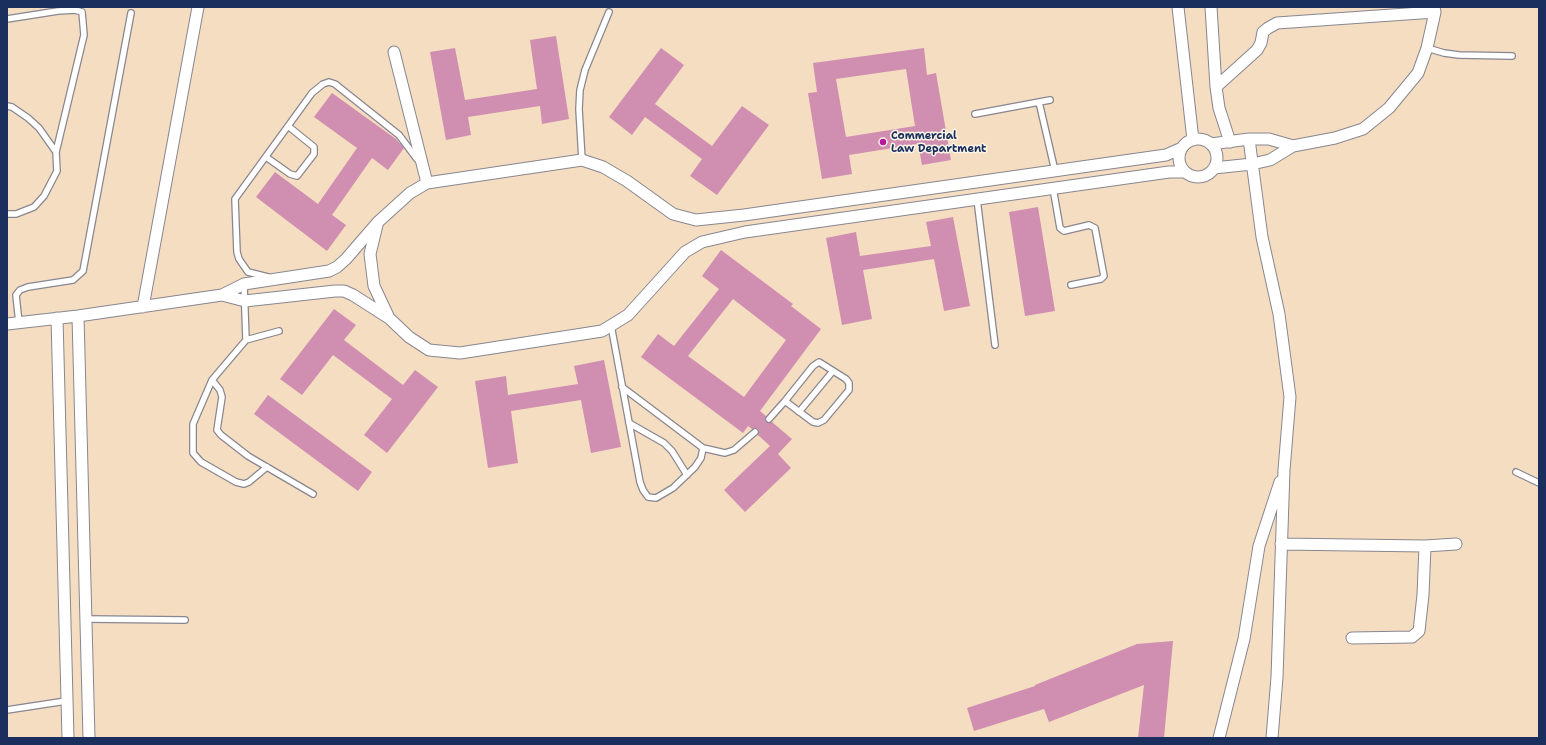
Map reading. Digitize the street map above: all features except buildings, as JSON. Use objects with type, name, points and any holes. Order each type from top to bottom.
[{"type":"street","points":[[143,307],[198,7]]},
{"type":"street","points":[[1178,7],[1193,140]]},
{"type":"street","points":[[1211,7],[1216,87],[1219,108],[1230,142]]},
{"type":"street","points":[[1214,168],[1252,164],[1270,160],[1293,146],[1335,138],[1363,129],[1389,108],[1418,73],[1427,48],[1434,10],[1276,23],[1263,32],[1261,43],[1257,50],[1216,87]]},
{"type":"street","points":[[394,52],[427,183]]},
{"type":"street","points":[[7,324],[78,316],[222,295],[244,284],[329,271],[337,267],[346,259],[378,222],[410,193],[427,183],[582,160],[603,167],[615,174],[673,214],[696,220],[744,215],[1166,155],[1182,148],[1193,140],[1200,139],[1211,144],[1215,149],[1217,156],[1217,162],[1210,173],[1197,177],[1185,172],[1168,172],[745,232],[702,242],[685,252],[628,315],[602,331],[460,353],[429,350],[408,337],[388,318],[353,295],[344,291],[245,300],[222,295]]},
{"type":"street","points":[[1211,144],[1249,139],[1268,139],[1293,146]]},
{"type":"street","points":[[1249,139],[1262,237],[1279,314],[1290,397],[1284,470],[1277,677],[1272,738]]},
{"type":"street","points":[[1182,148],[1180,160],[1181,167],[1185,172]]},
{"type":"street","points":[[1166,155],[1168,172]]},
{"type":"street","points":[[378,222],[370,254],[374,286],[388,318]]},
{"type":"street","points":[[78,316],[89,738]]},
{"type":"street","points":[[57,318],[68,738]]},
{"type":"street","points":[[1219,738],[1244,639],[1259,546],[1284,470]]},
{"type":"street","points":[[1281,544],[1426,546],[1456,544]]},
{"type":"street","points":[[1352,638],[1412,637],[1419,631],[1423,606],[1426,546]]},
{"type":"lane","points":[[7,19],[58,11],[75,10],[82,12],[84,36],[56,152],[57,171],[44,196],[34,207],[16,214],[7,214]]},
{"type":"lane","points":[[582,160],[578,109],[580,90],[585,70],[609,12]]},
{"type":"lane","points":[[19,323],[16,295],[20,290],[28,287],[73,280],[83,271],[131,13]]},
{"type":"lane","points":[[1427,48],[1444,53],[1459,55],[1512,56]]},
{"type":"lane","points":[[274,279],[248,272],[239,259],[237,252],[235,199],[312,93],[323,84],[329,82],[335,84],[399,135],[423,168]]},
{"type":"lane","points":[[975,114],[1050,100]]},
{"type":"lane","points":[[1039,102],[1055,171]]},
{"type":"lane","points":[[7,106],[12,107],[28,118],[39,128],[56,152]]},
{"type":"lane","points":[[266,156],[290,174],[297,176],[314,154],[314,147],[288,126]]},
{"type":"lane","points":[[1053,188],[1060,228],[1064,231],[1089,225],[1095,228],[1104,276],[1101,279],[1070,285]]},
{"type":"lane","points":[[977,199],[995,345]]},
{"type":"lane","points":[[244,284],[246,340]]},
{"type":"lane","points":[[611,325],[640,482],[648,497],[656,498],[673,488],[687,475],[701,458],[703,448]]},
{"type":"lane","points":[[267,467],[249,482],[244,484],[236,482],[201,462],[193,453],[193,424],[212,380],[246,340],[279,331]]},
{"type":"lane","points":[[768,419],[813,366],[819,362],[846,379],[849,383],[849,390],[824,420],[818,423],[813,422],[784,401]]},
{"type":"lane","points":[[800,412],[833,371]]},
{"type":"lane","points":[[212,380],[220,390],[222,397],[217,430],[221,436],[248,456],[312,494]]},
{"type":"lane","points":[[622,386],[703,448],[725,453],[734,450],[755,432]]},
{"type":"lane","points":[[629,423],[664,443],[672,451],[687,475]]},
{"type":"lane","points":[[1516,472],[1539,483]]},
{"type":"lane","points":[[86,619],[185,620]]},
{"type":"lane","points":[[7,710],[66,701]]},
{"type":"place","name":"Commercial Law Department","points":[[883,142]]}]
